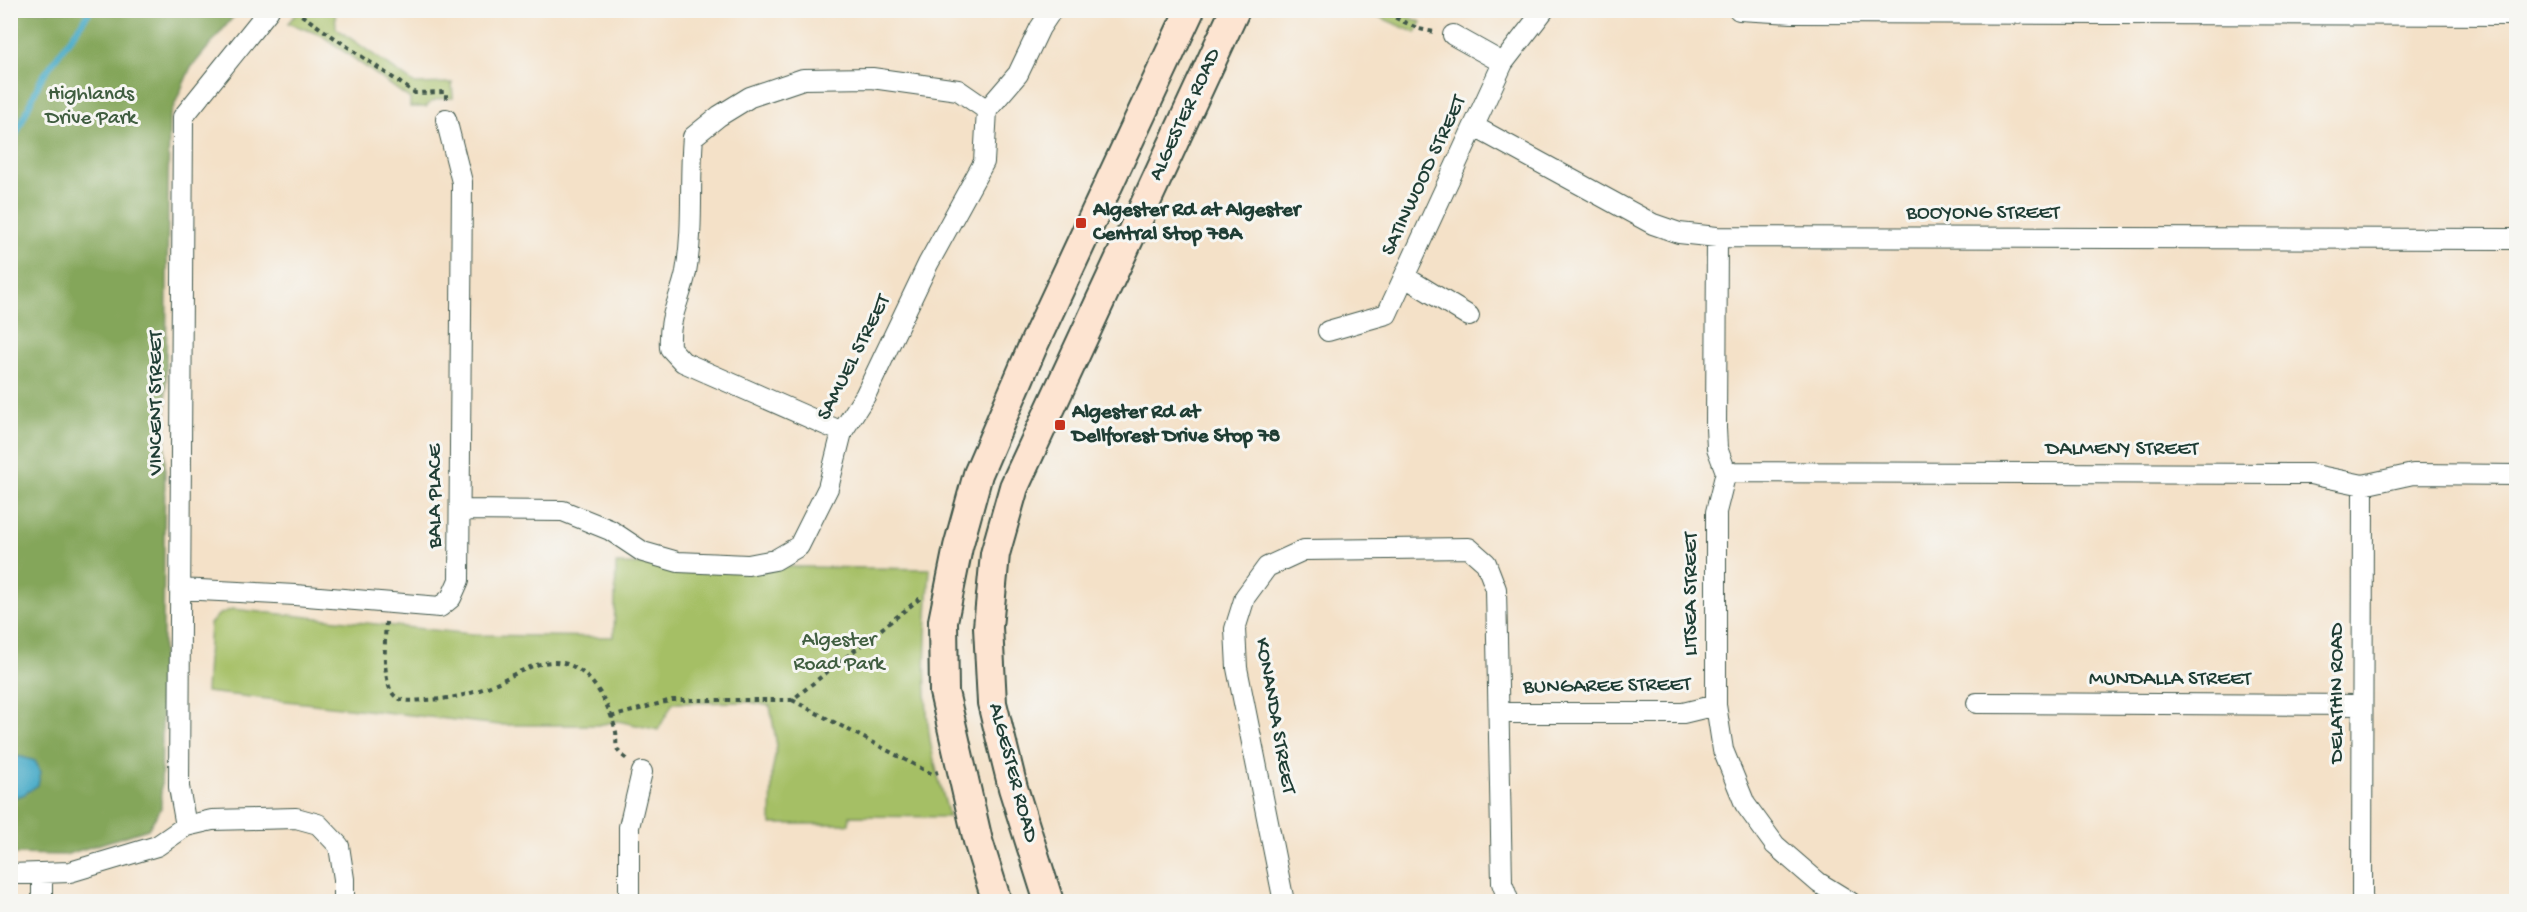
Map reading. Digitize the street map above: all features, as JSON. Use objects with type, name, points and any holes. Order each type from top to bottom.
[{"type":"main road","name":"ALGESTER ROAD","points":[[997,902],[978,841],[944,692],[943,621],[958,547],[978,474],[1033,346],[1190,10]]},
{"type":"main road","name":"ALGESTER ROAD","points":[[1049,902],[1013,788],[992,703],[988,627],[995,554],[1014,487],[1235,10]]},
{"type":"street","name":"VINCENT STREET","points":[[186,826],[179,787],[183,117],[269,10]]},
{"type":"street","points":[[842,432],[683,362],[670,348],[669,327],[686,272],[692,197],[693,137],[719,116],[750,97],[803,80],[872,78],[958,90],[987,110],[1018,74],[1040,28],[1052,10]]},
{"type":"street","name":"SATINWOOD STREET","points":[[1328,331],[1387,314],[1503,63],[1544,10]]},
{"type":"street","points":[[1739,10],[1793,13],[2250,11],[2517,15]]},
{"type":"street","points":[[1453,35],[1503,63]]},
{"type":"street","name":"SAMUEL STREET","points":[[460,510],[563,511],[610,530],[643,552],[678,562],[748,564],[775,560],[799,546],[828,488],[842,432],[865,396],[928,264],[984,162],[987,110]]},
{"type":"street","name":"BALA PLACE","points":[[180,589],[440,607],[451,598],[459,580],[462,182],[446,119]]},
{"type":"street","name":"BOOYONG STREET","points":[[1475,127],[1653,224],[1678,233],[1717,237],[2517,239]]},
{"type":"street","points":[[1717,237],[1716,428],[1717,448],[1726,472]]},
{"type":"street","points":[[1405,277],[1469,316]]},
{"type":"street","name":"DALMENY STREET","points":[[1726,472],[2310,474],[2363,485],[2413,474],[2517,475]]},
{"type":"street","name":"LITSEA STREET","points":[[1726,472],[1716,512],[1716,705],[1723,750],[1745,804],[1775,845],[1819,883],[1850,902]]},
{"type":"street","name":"DELATHIN ROAD","points":[[2362,902],[2363,485]]},
{"type":"street","name":"KONANDA STREET","points":[[1284,902],[1237,668],[1235,629],[1245,597],[1267,567],[1304,550],[1469,548],[1486,563],[1496,589],[1502,882],[1509,902]]},
{"type":"street","name":"MUNDALLA STREET","points":[[1977,703],[2362,705]]},
{"type":"street","name":"BUNGAREE STREET","points":[[1499,714],[1683,713],[1716,705]]},
{"type":"street","points":[[629,902],[629,827],[642,772]]},
{"type":"street","points":[[10,874],[70,872],[157,846],[186,826],[212,820],[297,818],[318,824],[339,846],[344,879],[344,902]]},
{"type":"street","points":[[42,874],[42,902]]},
{"type":"path","points":[[294,10],[415,93],[446,92],[446,119]]},
{"type":"path","points":[[1379,10],[1419,29],[1453,35]]},
{"type":"path","points":[[792,700],[927,592]]},
{"type":"path","points":[[387,603],[385,666],[389,687],[394,696],[404,701],[455,697],[484,689],[523,671],[554,662],[568,664],[590,680],[602,696],[612,717],[618,750],[642,772]]},
{"type":"path","points":[[612,717],[672,700],[792,700],[932,774],[943,771]]},
{"type":"green space","name":"Highlands Drive Park","points":[[11,11],[251,11],[234,16],[190,69],[169,118],[161,808],[148,829],[65,855],[11,854],[10,798],[23,795],[22,757],[10,756]]},
{"type":"green space","points":[[299,11],[335,11],[336,28],[415,84],[452,83],[453,98],[435,100],[426,107],[410,107],[410,99],[321,35],[288,23]]},
{"type":"green space","points":[[1366,11],[1395,11],[1421,22],[1416,33]]},
{"type":"green space","name":"Algester Road Park","points":[[616,564],[930,569],[926,697],[930,740],[949,817],[850,816],[849,824],[771,824],[772,772],[777,746],[770,706],[749,702],[673,703],[658,730],[618,721],[598,725],[500,725],[206,692],[210,624],[218,615],[232,609],[481,635],[614,637]]},
{"type":"water","points":[[10,756],[35,761],[41,772],[38,785],[23,795],[11,798]]},
{"type":"waterway","points":[[10,148],[41,79],[91,10]]},
{"type":"place","name":"Algester Rd at Algester Central Stop 78A","points":[[1081,223]]},
{"type":"place","name":"Algester Rd at Dellforest Drive Stop 78","points":[[1060,425]]}]
